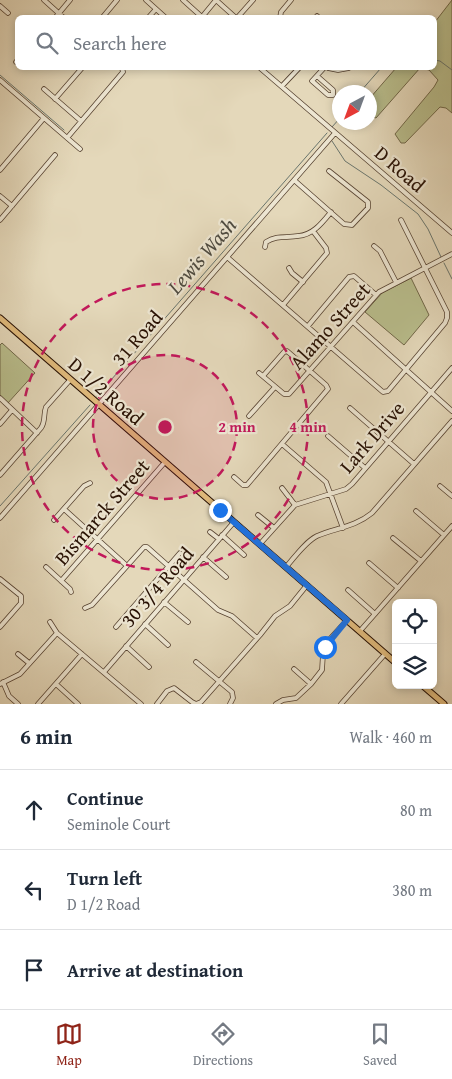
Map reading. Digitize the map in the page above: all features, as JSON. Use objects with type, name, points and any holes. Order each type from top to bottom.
[{"type":"main road","name":"D 1/2 Road","points":[[0,318],[392,659]]},
{"type":"main road","points":[[427,689],[444,704]]},
{"type":"street","points":[[44,0],[60,15]]},
{"type":"street","points":[[58,13],[70,0]]},
{"type":"street","points":[[104,15],[117,0]]},
{"type":"street","points":[[146,0],[163,15]]},
{"type":"street","points":[[183,0],[201,15]]},
{"type":"street","points":[[205,15],[216,0],[234,15]]},
{"type":"street","points":[[240,15],[253,0]]},
{"type":"street","points":[[280,15],[291,0]]},
{"type":"street","points":[[0,6],[8,13]]},
{"type":"street","points":[[151,15],[156,9]]},
{"type":"street","points":[[55,99],[78,72],[76,70]]},
{"type":"street","points":[[67,138],[123,70]]},
{"type":"street","name":"D Road","points":[[262,70],[452,234]]},
{"type":"street","points":[[282,86],[297,70]]},
{"type":"street","points":[[317,76],[333,90],[333,94],[328,95],[312,81],[322,70]]},
{"type":"street","points":[[0,80],[80,149]]},
{"type":"street","points":[[44,89],[81,121]]},
{"type":"street","points":[[0,170],[44,118]]},
{"type":"street","name":"31 Road","points":[[0,518],[335,133]]},
{"type":"street","points":[[0,220],[55,155]]},
{"type":"street","points":[[294,180],[346,225],[350,226],[368,208],[369,203],[329,170]]},
{"type":"street","points":[[0,196],[12,206]]},
{"type":"street","points":[[265,247],[266,242],[272,238],[300,236],[313,231],[331,212]]},
{"type":"street","points":[[227,257],[383,392],[388,391],[445,323],[447,318],[446,312],[401,220]]},
{"type":"street","points":[[283,305],[327,253],[326,248],[313,231]]},
{"type":"street","points":[[374,246],[380,251],[396,282]]},
{"type":"street","name":"Alamo Street","points":[[275,387],[287,395],[381,290],[452,254]]},
{"type":"street","points":[[289,268],[303,282]]},
{"type":"street","points":[[308,326],[349,277],[354,276],[376,295]]},
{"type":"street","points":[[352,322],[452,411]]},
{"type":"street","points":[[234,478],[244,486],[328,389],[286,351],[261,375],[275,387],[249,416]]},
{"type":"street","name":"Lark Drive","points":[[295,505],[346,489],[452,368]]},
{"type":"street","points":[[0,475],[37,433],[45,422],[44,411],[46,407],[70,380]]},
{"type":"street","points":[[0,398],[37,433]]},
{"type":"street","points":[[350,408],[414,464]]},
{"type":"street","points":[[0,424],[12,410]]},
{"type":"street","points":[[286,567],[317,536],[363,520],[372,513],[452,421]]},
{"type":"street","points":[[328,436],[365,468]]},
{"type":"street","points":[[282,444],[326,482],[343,528]]},
{"type":"street","name":"Bismarck Street","points":[[61,580],[165,462]]},
{"type":"street","points":[[54,520],[84,486],[90,483]]},
{"type":"street","points":[[440,486],[452,496]]},
{"type":"street","points":[[260,544],[295,505],[282,488]]},
{"type":"street","points":[[64,510],[126,565]]},
{"type":"street","points":[[416,511],[444,535]]},
{"type":"street","points":[[258,514],[274,528]]},
{"type":"street","name":"30 3/4 Road","points":[[104,672],[234,522]]},
{"type":"street","points":[[360,631],[452,526]]},
{"type":"street","points":[[210,532],[219,539]]},
{"type":"street","points":[[222,535],[244,555]]},
{"type":"street","points":[[393,538],[422,561]]},
{"type":"street","points":[[85,608],[92,605],[144,547],[169,566],[218,610],[232,616],[257,638]]},
{"type":"street","points":[[116,627],[180,553]]},
{"type":"street","points":[[203,557],[226,577]]},
{"type":"street","points":[[369,564],[398,588]]},
{"type":"street","points":[[46,567],[71,592]]},
{"type":"street","points":[[0,579],[21,596],[21,603],[0,627]]},
{"type":"street","points":[[156,704],[168,691],[174,688],[196,704],[201,702],[274,616],[290,606],[307,585]]},
{"type":"street","points":[[348,590],[375,614]]},
{"type":"street","points":[[164,602],[188,622]]},
{"type":"street","points":[[276,704],[283,700],[296,698],[312,684],[322,670],[323,654],[328,641],[347,620]]},
{"type":"street","points":[[50,622],[57,633],[138,703]]},
{"type":"street","points":[[145,624],[168,645]]},
{"type":"street","points":[[18,704],[9,696],[2,683],[20,674],[57,633]]},
{"type":"street","points":[[126,646],[149,667]]},
{"type":"street","points":[[18,654],[29,663]]},
{"type":"street","points":[[38,704],[82,654]]},
{"type":"street","points":[[341,704],[385,654]]},
{"type":"street","points":[[196,662],[233,694],[233,700],[230,704]]},
{"type":"street","points":[[294,669],[312,684]]},
{"type":"street","points":[[56,684],[78,704]]},
{"type":"green space","points":[[452,0],[452,113],[446,108],[440,107],[405,143],[401,143],[395,134],[438,80],[429,70],[437,70],[437,19]]},
{"type":"green space","points":[[394,70],[418,70],[377,117],[377,90]]},
{"type":"green space","points":[[411,278],[429,315],[404,345],[365,312],[382,293]]},
{"type":"green space","points":[[2,343],[35,373],[7,404],[0,397],[0,345]]},
{"type":"waterway","name":"Lewis Wash","points":[[437,60],[452,70]]},
{"type":"waterway","name":"Lewis Wash","points":[[366,85],[379,70]]},
{"type":"waterway","points":[[0,75],[64,130]]},
{"type":"waterway","name":"Lewis Wash","points":[[97,396],[327,133]]},
{"type":"waterway","points":[[332,141],[345,161],[381,185],[418,214],[428,229],[441,257]]},
{"type":"waterway","points":[[444,263],[452,279]]},
{"type":"waterway","name":"Lewis Wash","points":[[0,506],[90,405]]},
{"type":"route","points":[[220,510],[347,620],[325,647]]}]
